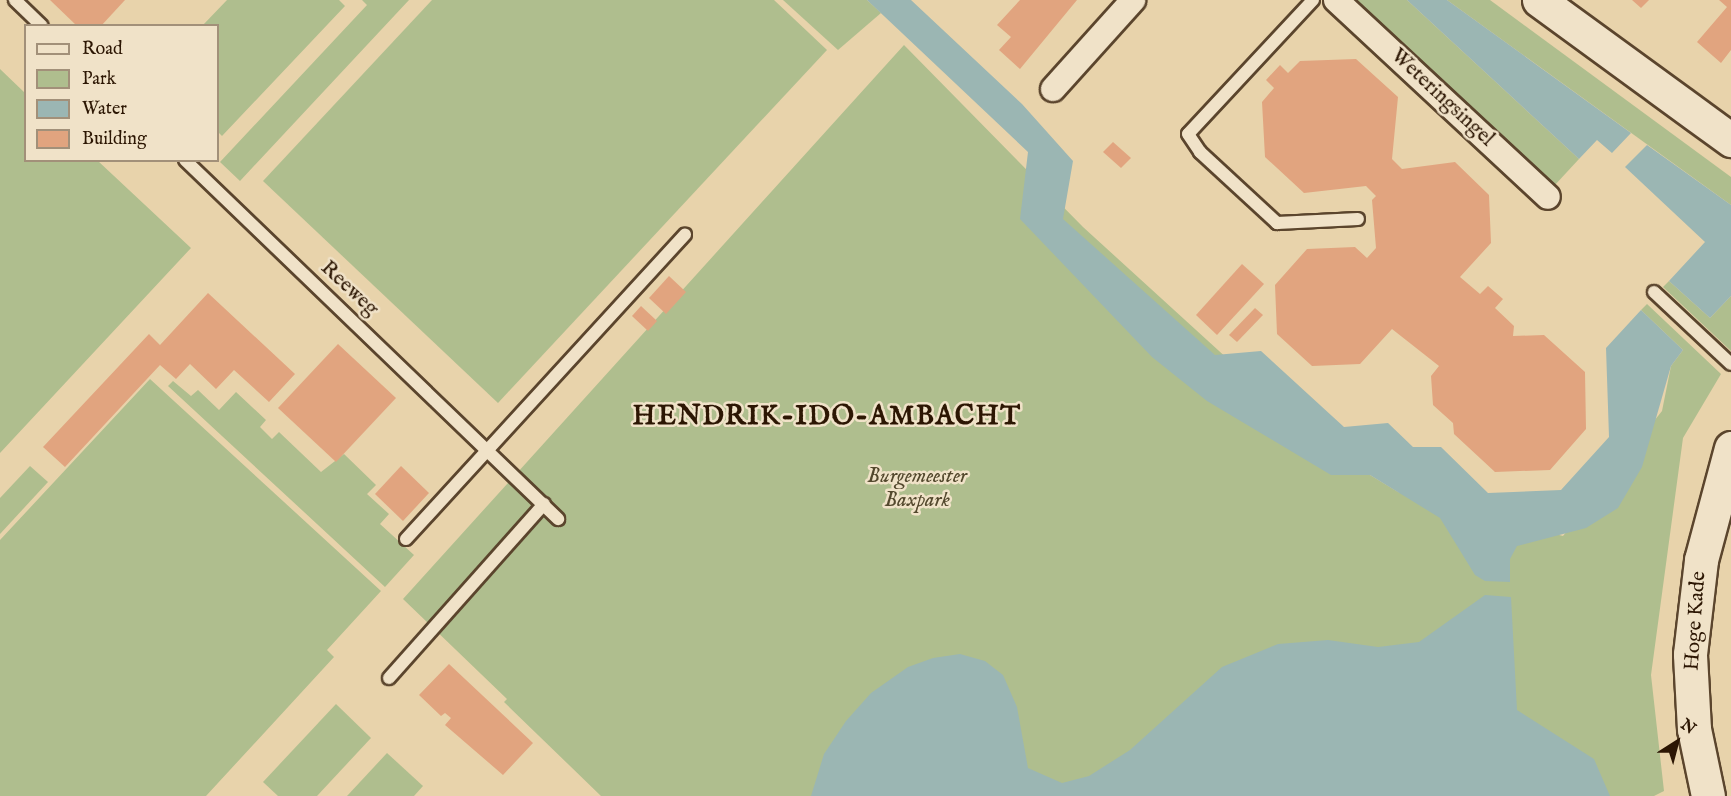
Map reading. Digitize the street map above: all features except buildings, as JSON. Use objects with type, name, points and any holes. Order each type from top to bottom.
[{"type":"street","points":[[1053,89],[1133,0]]},
{"type":"street","name":"Weteringsingel","points":[[1336,0],[1548,196]]},
{"type":"street","points":[[1539,0],[1728,132]]},
{"type":"street","name":"Hoge Kade","points":[[1708,796],[1694,729],[1690,654],[1701,560],[1731,448]]},
{"type":"lane","points":[[15,0],[40,24]]},
{"type":"lane","points":[[1312,0],[1188,134],[1277,223],[1358,219]]},
{"type":"lane","name":"Reeweg","points":[[187,162],[487,446],[558,519]]},
{"type":"lane","points":[[406,539],[487,446],[685,234]]},
{"type":"lane","points":[[1654,292],[1731,364]]},
{"type":"lane","points":[[389,678],[543,504]]},
{"type":"green space","points":[[227,0],[339,0],[345,6],[222,136],[219,133],[219,24],[204,24]]},
{"type":"green space","points":[[362,0],[409,0],[240,181],[220,162],[367,5]]},
{"type":"green space","points":[[432,0],[774,0],[827,50],[498,403],[263,181]]},
{"type":"green space","points":[[783,0],[867,0],[881,13],[838,50]]},
{"type":"green space","points":[[1352,0],[1407,0],[1579,159],[1554,186]]},
{"type":"green space","points":[[1447,0],[1490,0],[1731,177],[1731,205]]},
{"type":"green space","name":"Burgemeester Baxpark","points":[[904,45],[1083,227],[1353,473],[1370,475],[1398,492],[1563,536],[1662,411],[1671,366],[1683,350],[1641,310],[1647,304],[1721,374],[1683,438],[1651,675],[1664,791],[1654,796],[601,796],[504,702],[507,699],[403,599]]},
{"type":"green space","points":[[0,69],[24,92],[24,162],[99,162],[191,248],[0,453]]},
{"type":"green space","points":[[1669,281],[1710,318],[1731,296],[1731,351],[1663,287]]},
{"type":"green space","points":[[150,379],[381,591],[327,650],[334,657],[206,796],[0,796],[0,540]]},
{"type":"green space","points":[[173,381],[191,396],[198,390],[219,410],[236,392],[266,420],[260,427],[272,439],[279,432],[321,472],[344,454],[376,485],[367,494],[389,514],[380,524],[414,555],[385,587],[168,386]]},
{"type":"green space","points":[[30,466],[48,482],[0,534],[0,498]]},
{"type":"green space","points":[[336,704],[371,738],[317,796],[278,796],[263,782]]},
{"type":"green space","points":[[387,753],[423,786],[414,796],[347,796]]},
{"type":"water","points":[[867,0],[911,0],[1022,104],[1073,161],[1063,219],[1215,355],[1261,351],[1344,427],[1388,423],[1413,447],[1441,447],[1488,493],[1561,490],[1609,437],[1606,348],[1641,310],[1683,350],[1671,366],[1642,467],[1618,508],[1586,528],[1517,546],[1510,559],[1510,582],[1485,581],[1475,575],[1440,518],[1370,475],[1331,475],[1207,401],[1152,357],[1020,219],[1028,152]]},
{"type":"water","points":[[1407,0],[1447,0],[1631,133],[1612,153],[1597,140],[1579,159]]},
{"type":"water","points":[[1647,145],[1731,205],[1731,296],[1710,318],[1669,281],[1705,242],[1625,167]]},
{"type":"water","points":[[1485,595],[1511,597],[1517,710],[1594,759],[1610,796],[811,796],[824,754],[846,721],[871,693],[908,667],[933,658],[960,654],[985,661],[1003,675],[1017,707],[1028,768],[1062,783],[1089,776],[1130,750],[1222,667],[1278,644],[1328,640],[1378,647],[1419,642]]},
{"type":"district","name":"HENDRIK-IDO-AMBACHT","points":[[827,418]]}]
